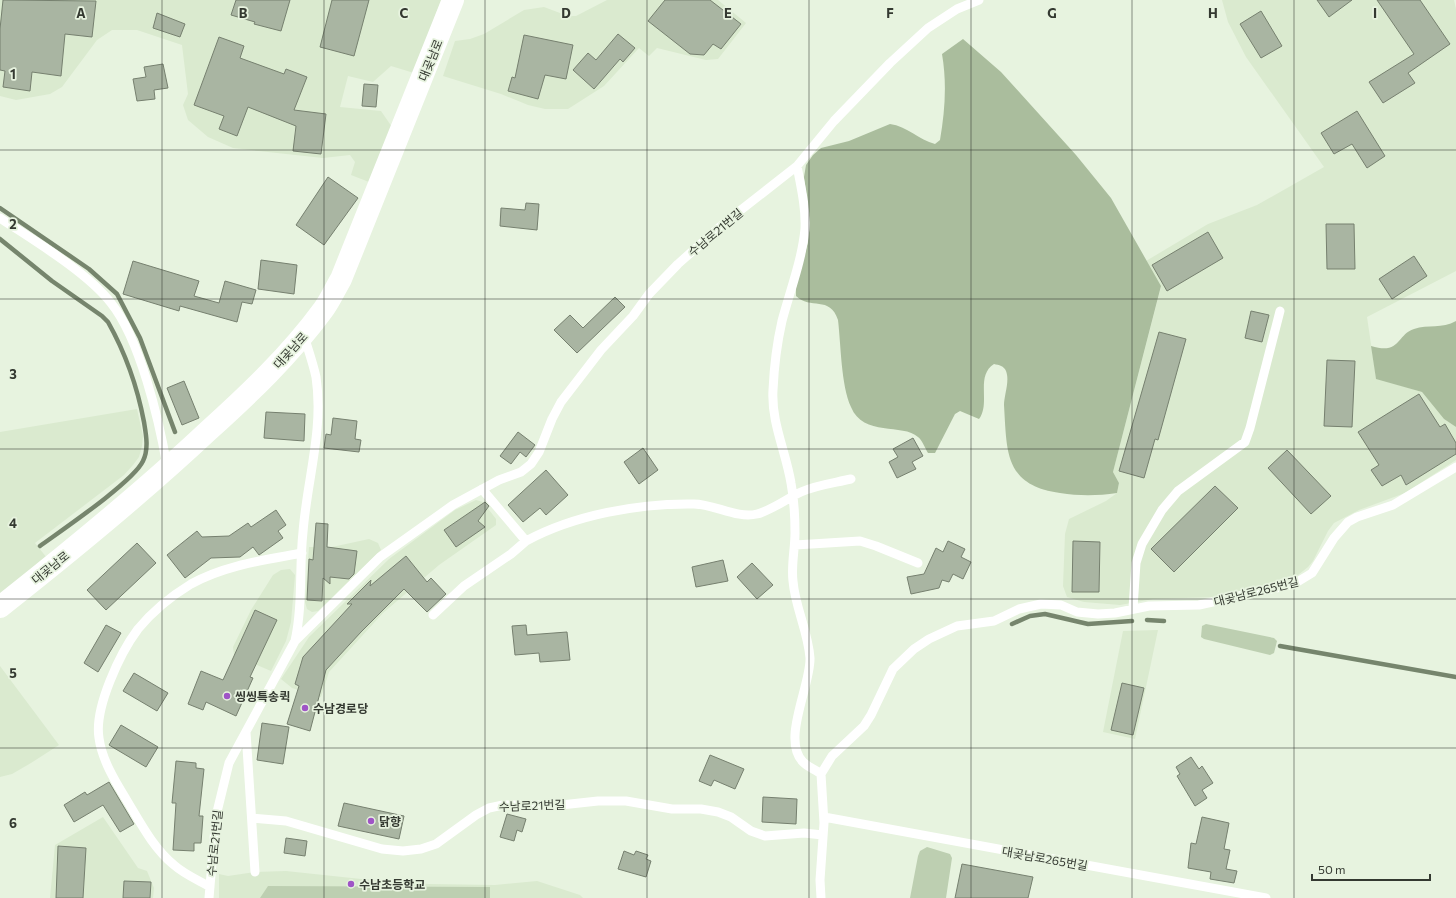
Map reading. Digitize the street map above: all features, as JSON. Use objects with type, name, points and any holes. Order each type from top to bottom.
[{"type":"street","name":"대곶남로","points":[[0,607],[62,559],[168,469],[253,390],[304,334],[324,309],[341,279],[453,0]]},
{"type":"lane","name":"수남로21번길","points":[[209,898],[216,816],[221,787],[229,763],[295,641],[380,557],[453,505],[482,489],[521,472],[531,464],[539,452],[552,419],[561,402],[601,350],[633,316],[649,294],[678,264],[723,224],[797,166],[834,121],[890,63],[928,28],[957,9],[979,0]]},
{"type":"lane","points":[[797,166],[803,198],[803,244],[782,323],[772,393],[777,428],[791,482],[794,545],[792,563],[794,587],[810,657],[808,677],[796,724],[795,738],[798,754],[803,762],[822,774],[824,817],[820,880],[821,898]]},
{"type":"lane","points":[[0,218],[86,278],[101,291],[118,313],[132,338],[150,391],[163,439],[168,469]]},
{"type":"lane","points":[[1133,608],[1136,562],[1142,544],[1162,510],[1178,491],[1244,442],[1250,428],[1280,311]]},
{"type":"lane","points":[[295,641],[300,619],[302,531],[312,478],[318,421],[316,377],[304,334]]},
{"type":"lane","name":"대곶남로265번길","points":[[822,774],[832,756],[864,726],[871,716],[893,669],[914,649],[942,632],[957,626],[994,621],[1019,609],[1041,604],[1061,605],[1077,612],[1098,614],[1115,613],[1133,608],[1149,606],[1199,605],[1294,584],[1312,574],[1334,538],[1348,522],[1357,517],[1393,504],[1456,467]]},
{"type":"lane","points":[[433,615],[464,586],[511,554],[526,541],[548,529],[569,522],[627,509],[695,504],[712,506],[743,514],[756,514],[802,492],[851,479]]},
{"type":"lane","points":[[482,489],[526,541]]},
{"type":"lane","points":[[794,545],[860,541],[876,546],[918,564]]},
{"type":"lane","points":[[210,887],[174,866],[162,854],[136,816],[104,757],[98,733],[100,711],[117,668],[130,642],[139,629],[174,597],[190,585],[209,576],[235,567],[302,553]]},
{"type":"lane","points":[[246,730],[255,872]]},
{"type":"lane","name":"수남로21번길","points":[[252,818],[286,821],[382,849],[403,851],[421,849],[436,844],[476,815],[489,808],[503,805],[561,805],[598,801],[626,802],[672,809],[701,809],[718,812],[731,817],[751,831],[766,836],[804,833],[823,835]]},
{"type":"lane","name":"대곶남로265번길","points":[[824,817],[1266,898]]},
{"type":"shaded area","points":[[0,0],[441,0],[414,73],[391,66],[373,82],[348,76],[340,107],[381,111],[392,127],[369,182],[351,175],[355,162],[350,155],[323,158],[233,148],[208,137],[188,120],[183,105],[188,94],[182,45],[137,30],[112,30],[97,40],[62,87],[50,94],[16,100],[0,96]]},
{"type":"shaded area","points":[[607,0],[718,0],[746,23],[718,59],[706,60],[657,48],[649,56],[639,48],[604,86],[568,109],[545,109],[528,105],[501,94],[443,76],[455,41],[470,39],[484,34],[524,10],[544,7],[568,16],[576,16]]},
{"type":"shaded area","points":[[1222,0],[1454,0],[1456,9],[1456,271],[1367,317],[1376,378],[1422,392],[1444,419],[1456,427],[1456,460],[1405,493],[1359,510],[1334,523],[1328,531],[1313,561],[1308,567],[1298,575],[1285,580],[1215,597],[1153,599],[1120,605],[1084,602],[1067,597],[1063,586],[1065,534],[1069,519],[1106,501],[1117,493],[1119,483],[1113,472],[1161,287],[1146,261],[1208,224],[1257,205],[1324,167],[1246,57],[1228,22]]},
{"type":"shaded area","points":[[963,39],[1001,72],[1076,155],[1111,198],[1161,286],[1113,472],[1119,483],[1117,493],[1102,495],[1074,495],[1060,493],[1042,489],[1028,482],[1018,474],[1012,464],[1006,437],[1004,401],[1007,375],[1004,368],[998,365],[994,364],[988,369],[985,375],[984,405],[979,419],[960,411],[955,414],[935,453],[928,453],[919,438],[911,433],[874,426],[864,422],[857,416],[851,407],[845,388],[838,320],[834,312],[825,305],[807,302],[796,296],[796,287],[808,242],[810,223],[804,177],[806,165],[813,155],[821,148],[849,141],[890,124],[902,127],[935,144],[940,140],[945,97],[942,54]]},
{"type":"shaded area","points":[[1456,321],[1456,427],[1444,419],[1422,392],[1376,379],[1371,346],[1388,348],[1393,346],[1404,335],[1414,329],[1446,325]]},
{"type":"shaded area","points":[[137,409],[143,436],[139,457],[124,475],[35,543],[47,558],[0,595],[0,432]]},
{"type":"shaded area","points":[[476,500],[483,502],[496,519],[496,525],[439,565],[383,613],[329,672],[321,697],[292,688],[281,679],[309,637],[389,559],[455,510]]},
{"type":"shaded area","points":[[369,539],[378,543],[381,550],[318,611],[312,612],[307,609],[305,602],[309,547],[332,547]]},
{"type":"shaded area","points":[[290,569],[295,575],[291,622],[286,641],[271,671],[234,655],[233,647],[251,610],[273,575],[281,570]]},
{"type":"shaded area","points":[[1206,624],[1274,638],[1277,641],[1274,653],[1270,655],[1204,639],[1201,637],[1202,626]]},
{"type":"shaded area","points":[[1158,630],[1135,739],[1103,732],[1123,631]]},
{"type":"shaded area","points":[[0,666],[59,745],[12,774],[0,777]]},
{"type":"shaded area","points":[[103,817],[138,868],[147,871],[154,888],[153,898],[50,898],[55,845]]},
{"type":"shaded area","points":[[927,847],[950,854],[952,858],[946,898],[910,898],[918,856],[920,851]]},
{"type":"shaded area","name":"수남초등학교","points":[[286,871],[429,884],[495,885],[537,881],[580,895],[583,898],[219,898],[219,874],[228,876],[255,872]]},
{"type":"shaded area","points":[[268,886],[490,887],[490,898],[260,898]]},
{"type":"building","points":[[3,0],[96,1],[92,37],[65,34],[61,76],[32,72],[30,91],[3,87],[5,71],[0,70],[0,29]]},
{"type":"building","points":[[236,0],[290,0],[281,31],[254,24],[255,22],[231,15]]},
{"type":"building","points":[[332,0],[369,0],[354,56],[320,47]]},
{"type":"building","points":[[665,0],[710,0],[741,24],[721,49],[713,44],[704,55],[690,54],[648,21]]},
{"type":"building","points":[[1317,0],[1352,0],[1329,17]]},
{"type":"building","points":[[1377,0],[1420,0],[1450,44],[1408,73],[1415,83],[1383,103],[1369,82],[1414,54]]},
{"type":"building","points":[[1261,11],[1282,46],[1261,58],[1240,24]]},
{"type":"building","points":[[157,13],[185,24],[180,37],[153,28]]},
{"type":"building","points":[[618,34],[635,48],[623,62],[620,59],[594,89],[573,70],[588,53],[596,60]]},
{"type":"building","points":[[524,35],[573,45],[566,79],[545,75],[538,99],[508,91],[512,77],[515,78]]},
{"type":"building","points":[[219,37],[244,46],[240,58],[284,74],[286,69],[307,77],[294,110],[326,114],[321,154],[293,151],[296,126],[248,107],[237,136],[219,129],[224,116],[194,105]]},
{"type":"building","points":[[163,64],[168,88],[154,90],[155,99],[137,101],[133,79],[146,77],[144,67]]},
{"type":"building","points":[[364,84],[378,85],[376,107],[362,106]]},
{"type":"building","points":[[1357,111],[1385,156],[1367,168],[1352,144],[1334,154],[1321,133]]},
{"type":"building","points":[[328,177],[358,198],[324,245],[296,225]]},
{"type":"building","points":[[526,203],[539,204],[537,230],[500,226],[501,208],[525,210]]},
{"type":"building","points":[[1326,224],[1354,224],[1355,269],[1327,269]]},
{"type":"building","points":[[1208,232],[1223,258],[1167,291],[1152,265]]},
{"type":"building","points":[[1414,256],[1427,276],[1392,299],[1379,279]]},
{"type":"building","points":[[261,260],[297,265],[294,294],[258,289]]},
{"type":"building","points":[[133,261],[199,281],[194,296],[219,303],[225,281],[256,290],[252,304],[242,302],[237,322],[180,306],[179,311],[123,294]]},
{"type":"building","points":[[615,297],[625,307],[577,353],[554,330],[570,315],[583,328]]},
{"type":"building","points":[[1251,311],[1269,315],[1262,342],[1245,338]]},
{"type":"building","points":[[1159,332],[1186,339],[1158,440],[1155,439],[1144,478],[1119,471]]},
{"type":"building","points":[[1327,360],[1355,361],[1352,427],[1324,426]]},
{"type":"building","points":[[184,381],[199,418],[182,425],[167,388]]},
{"type":"building","points":[[1419,394],[1440,427],[1445,424],[1456,443],[1456,454],[1406,485],[1401,475],[1382,486],[1371,470],[1379,465],[1358,432]]},
{"type":"building","points":[[266,412],[305,414],[304,441],[264,438]]},
{"type":"building","points":[[333,418],[357,421],[355,439],[361,440],[359,452],[324,448],[326,434],[331,435]]},
{"type":"building","points":[[518,432],[535,445],[526,457],[520,452],[511,464],[500,456]]},
{"type":"building","points":[[913,438],[923,456],[912,462],[916,469],[897,478],[889,462],[898,457],[893,449]]},
{"type":"building","points":[[643,448],[658,470],[639,484],[624,462]]},
{"type":"building","points":[[1287,450],[1331,496],[1311,514],[1268,468]]},
{"type":"building","points":[[546,470],[568,495],[546,515],[540,508],[523,522],[508,505]]},
{"type":"building","points":[[1215,486],[1238,508],[1174,572],[1151,549]]},
{"type":"building","points":[[485,502],[489,506],[478,521],[485,527],[456,547],[444,530]]},
{"type":"building","points":[[276,510],[286,525],[278,531],[283,538],[259,555],[253,547],[240,557],[211,558],[185,578],[167,555],[197,531],[202,537],[229,536],[248,523],[251,527]]},
{"type":"building","points":[[316,523],[328,524],[327,547],[357,551],[354,574],[349,579],[330,577],[330,584],[323,578],[322,601],[307,600],[309,559],[313,560]]},
{"type":"building","points":[[948,541],[965,549],[961,557],[971,562],[963,579],[953,574],[949,582],[942,580],[939,588],[911,594],[907,577],[924,574],[936,548],[943,552]]},
{"type":"building","points":[[1073,541],[1100,542],[1099,592],[1072,592]]},
{"type":"building","points":[[137,543],[156,563],[106,610],[87,590]]},
{"type":"building","points":[[406,556],[427,582],[431,578],[446,594],[427,612],[404,589],[326,670],[310,731],[287,724],[299,686],[295,684],[303,657],[352,604],[347,604],[371,580],[370,586]]},
{"type":"building","points":[[723,560],[728,581],[696,587],[692,567]]},
{"type":"building","points":[[752,563],[773,585],[757,599],[737,577]]},
{"type":"building","points":[[255,610],[277,620],[250,677],[253,678],[236,716],[206,702],[203,710],[188,704],[201,671],[223,680]]},
{"type":"building","points":[[106,625],[121,633],[98,672],[84,663]]},
{"type":"building","points":[[526,625],[527,635],[567,632],[570,660],[540,662],[539,653],[515,655],[512,626]]},
{"type":"building","points":[[134,673],[168,693],[157,711],[123,691]]},
{"type":"building","points":[[1122,683],[1144,688],[1133,735],[1111,730]]},
{"type":"building","points":[[262,723],[289,727],[283,764],[257,760]]},
{"type":"building","points":[[121,725],[158,747],[146,767],[109,745]]},
{"type":"building","points":[[710,755],[744,769],[735,789],[714,780],[711,786],[699,781]]},
{"type":"building","points":[[1191,757],[1199,769],[1202,766],[1213,783],[1202,790],[1207,798],[1195,806],[1177,776],[1180,774],[1176,767]]},
{"type":"building","points":[[176,761],[196,763],[196,768],[204,769],[199,816],[203,816],[201,843],[194,843],[194,851],[173,850],[176,803],[172,803]]},
{"type":"building","points":[[109,782],[134,824],[120,832],[103,805],[74,822],[64,805],[85,792],[87,795]]},
{"type":"building","points":[[763,797],[797,799],[796,824],[762,822]]},
{"type":"building","points":[[344,803],[404,816],[399,839],[338,826]]},
{"type":"building","points":[[507,814],[526,819],[522,832],[517,830],[514,841],[500,837]]},
{"type":"building","points":[[1202,817],[1229,823],[1224,849],[1230,850],[1226,869],[1237,871],[1234,883],[1210,879],[1211,872],[1188,868],[1191,843],[1196,844]]},
{"type":"building","points":[[286,838],[307,841],[305,856],[284,853]]},
{"type":"building","points":[[58,846],[86,848],[83,898],[56,898]]},
{"type":"building","points":[[624,851],[634,855],[636,851],[648,855],[646,859],[651,861],[646,877],[618,869]]},
{"type":"building","points":[[962,864],[1033,877],[1028,898],[955,898]]},
{"type":"building","points":[[124,881],[151,882],[150,898],[123,898]]},
{"type":"waterway","points":[[0,208],[89,269],[117,294],[140,338],[175,432]]},
{"type":"waterway","points":[[0,239],[52,281],[102,316],[108,322],[130,370],[138,395],[146,431],[146,452],[143,461],[137,470],[112,493],[40,546]]},
{"type":"waterway","points":[[1012,624],[1030,616],[1045,614],[1088,624],[1132,621]]},
{"type":"waterway","points":[[1147,620],[1164,621]]},
{"type":"waterway","points":[[1280,646],[1456,677]]},
{"type":"place","name":"씽씽특송퀵","points":[[227,696]]},
{"type":"place","name":"수남경로당","points":[[305,708]]},
{"type":"place","name":"닭향","points":[[371,821]]},
{"type":"place","name":"수남초등학교","points":[[351,884]]}]
